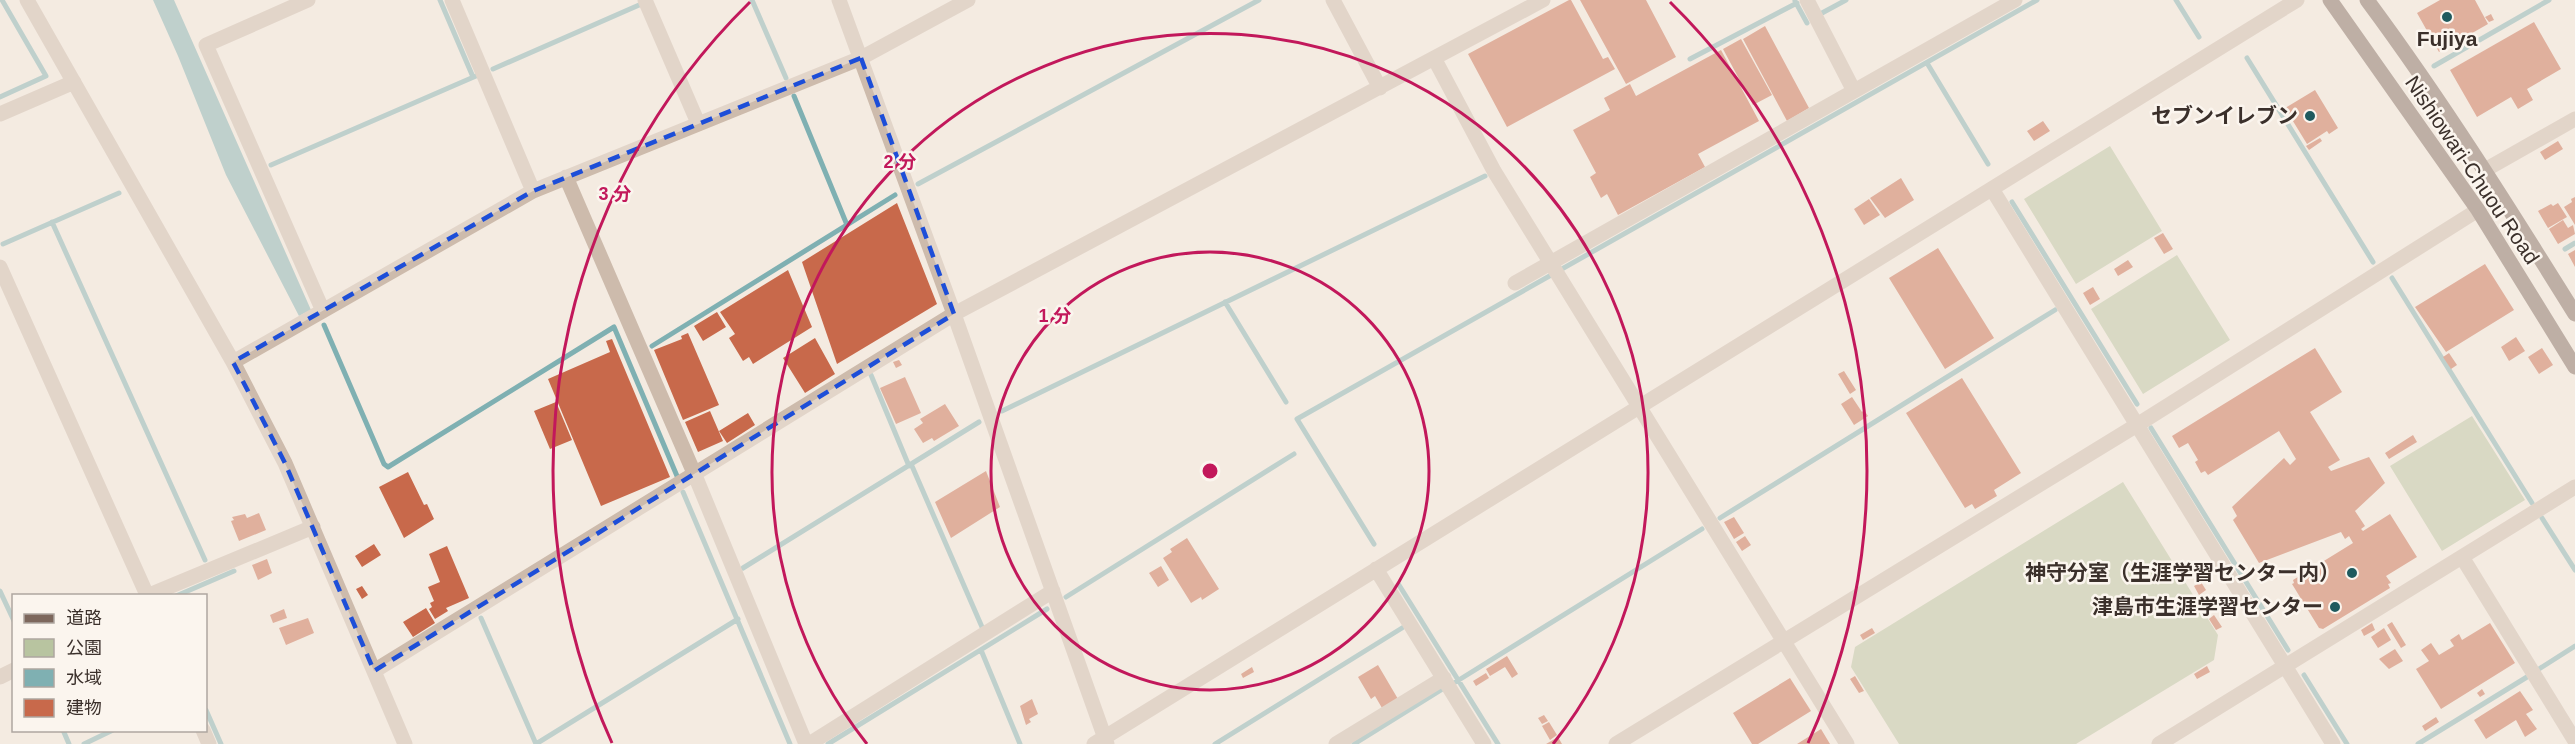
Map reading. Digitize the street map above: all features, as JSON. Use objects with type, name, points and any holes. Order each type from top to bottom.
[{"type":"main road","name":"Nishiowari-Chuou Road","points":[[2330,0],[2478,210],[2575,367]]},
{"type":"main road","name":"Nishiowari-Chuou Road","points":[[2367,0],[2486,170],[2575,314]]},
{"type":"street","points":[[27,0],[233,362],[285,463],[405,744]]},
{"type":"street","points":[[308,0],[206,45],[323,311]]},
{"type":"street","points":[[452,0],[533,190]]},
{"type":"street","points":[[839,0],[1053,591],[1102,742],[1376,569],[2297,0]]},
{"type":"street","points":[[233,362],[533,190],[861,58],[968,0]]},
{"type":"street","points":[[1333,0],[1380,88]]},
{"type":"street","points":[[374,671],[954,314],[1542,0]]},
{"type":"street","points":[[1807,0],[1854,91]]},
{"type":"street","points":[[1515,283],[1556,269],[1854,91],[2015,0]]},
{"type":"street","points":[[647,6],[698,123]]},
{"type":"street","points":[[1434,58],[1494,171],[1847,744]]},
{"type":"street","points":[[0,114],[74,82]]},
{"type":"street","points":[[2486,170],[2575,119]]},
{"type":"street","points":[[566,177],[694,473],[807,744],[1053,591]]},
{"type":"street","points":[[1992,189],[2333,744]]},
{"type":"street","points":[[1616,744],[2137,425],[2478,210]]},
{"type":"street","points":[[0,267],[147,594]]},
{"type":"street","points":[[2159,744],[2575,487]]},
{"type":"street","points":[[149,594],[313,527]]},
{"type":"street","points":[[2462,557],[2575,741]]},
{"type":"street","points":[[1376,569],[1484,744]]},
{"type":"street","points":[[1336,744],[1444,678]]},
{"type":"highlighted area","points":[[861,58],[954,314],[374,671],[285,463],[233,362],[533,191]]},
{"type":"green space","points":[[2110,146],[2162,231],[2076,284],[2024,199]]},
{"type":"green space","points":[[2177,255],[2230,340],[2143,394],[2091,309]]},
{"type":"green space","points":[[2472,416],[2525,500],[2442,551],[2390,466]]},
{"type":"green space","points":[[2123,482],[2218,635],[2214,660],[2076,744],[1899,744],[1851,667],[1855,647]]},
{"type":"water","points":[[153,0],[174,0],[311,310],[299,316],[226,175]]},
{"type":"building","points":[[1569,0],[1603,59],[1608,57],[1615,69],[1507,127],[1468,54]]},
{"type":"building","points":[[1580,0],[1646,0],[1676,57],[1626,84]]},
{"type":"building","points":[[2440,0],[2475,0],[2488,24],[2439,52],[2417,13]]},
{"type":"building","points":[[2491,14],[2494,20],[2489,22],[2485,17]]},
{"type":"building","points":[[2534,22],[2561,69],[2527,89],[2533,100],[2518,109],[2511,97],[2477,117],[2450,70]]},
{"type":"building","points":[[1765,26],[1809,108],[1787,121],[1743,39]]},
{"type":"building","points":[[1741,39],[1772,95],[1753,105],[1723,49]]},
{"type":"building","points":[[1721,50],[1759,121],[1698,154],[1705,167],[1618,215],[1607,194],[1601,198],[1590,177],[1596,173],[1573,130],[1610,110],[1604,98],[1630,84],[1636,96]]},
{"type":"building","points":[[2315,90],[2338,128],[2329,134],[2327,131],[2307,144],[2285,108]]},
{"type":"building","points":[[2043,121],[2050,131],[2034,141],[2027,131]]},
{"type":"building","points":[[2320,138],[2322,141],[2309,150],[2306,146]]},
{"type":"building","points":[[2558,141],[2563,149],[2545,160],[2540,152]]},
{"type":"building","points":[[1901,178],[1914,200],[1885,218],[1870,198]]},
{"type":"building","points":[[2575,197],[2575,225],[2564,207]]},
{"type":"building","points":[[1869,199],[1880,215],[1864,225],[1854,209]]},
{"type":"building","points":[[897,203],[937,304],[837,364],[802,262]]},
{"type":"building","points":[[2558,203],[2567,217],[2548,228],[2538,211]]},
{"type":"building","points":[[2563,220],[2568,228],[2573,225],[2575,234],[2558,244],[2549,229]]},
{"type":"building","points":[[2163,233],[2173,249],[2164,254],[2154,238]]},
{"type":"building","points":[[1938,248],[1994,338],[1945,369],[1889,278]]},
{"type":"building","points":[[2575,250],[2575,267],[2568,254]]},
{"type":"building","points":[[2128,260],[2133,267],[2118,276],[2114,269]]},
{"type":"building","points":[[2485,264],[2514,310],[2446,352],[2415,307]]},
{"type":"building","points":[[788,270],[812,327],[753,364],[749,357],[743,361],[729,338],[735,334],[720,312]]},
{"type":"building","points":[[2093,287],[2100,299],[2090,305],[2083,293]]},
{"type":"building","points":[[717,312],[726,327],[703,341],[694,326]]},
{"type":"building","points":[[688,333],[719,405],[683,420],[654,350],[682,339],[681,336]]},
{"type":"building","points":[[2516,337],[2525,351],[2509,361],[2501,347]]},
{"type":"building","points":[[815,338],[835,374],[805,393],[783,358]]},
{"type":"building","points":[[612,339],[670,477],[601,506],[548,379],[610,352],[606,341]]},
{"type":"building","points":[[2315,348],[2342,392],[2310,412],[2340,460],[2328,467],[2331,471],[2369,457],[2385,483],[2355,511],[2365,526],[2361,529],[2363,531],[2390,514],[2417,557],[2386,576],[2391,583],[2388,584],[2390,588],[2323,629],[2319,628],[2292,584],[2293,580],[2353,543],[2349,536],[2345,539],[2341,532],[2259,563],[2233,520],[2237,516],[2232,507],[2284,458],[2290,465],[2296,459],[2279,431],[2208,475],[2205,471],[2201,473],[2195,462],[2198,460],[2188,443],[2179,448],[2172,436]]},
{"type":"building","points":[[2542,348],[2553,365],[2539,374],[2528,357]]},
{"type":"building","points":[[2449,353],[2457,365],[2451,369],[2443,357]]},
{"type":"building","points":[[899,360],[902,365],[896,368],[893,362]]},
{"type":"building","points":[[1844,371],[1856,390],[1850,394],[1838,374]]},
{"type":"building","points":[[905,377],[921,413],[896,424],[880,388]]},
{"type":"building","points":[[1962,378],[2021,473],[1994,490],[1997,496],[1975,509],[1972,504],[1965,508],[1906,413]]},
{"type":"building","points":[[1852,397],[1862,412],[1864,410],[1868,416],[1854,425],[1841,404]]},
{"type":"building","points":[[556,402],[572,440],[550,449],[534,411]]},
{"type":"building","points":[[945,404],[959,426],[934,441],[932,438],[923,443],[914,429],[923,423],[920,419]]},
{"type":"building","points":[[710,411],[723,441],[698,452],[685,422]]},
{"type":"building","points":[[748,413],[755,425],[727,443],[719,431]]},
{"type":"building","points":[[2413,435],[2417,442],[2389,459],[2385,453]]},
{"type":"building","points":[[986,471],[1000,507],[951,538],[935,502]]},
{"type":"building","points":[[408,472],[424,505],[427,504],[434,519],[404,538],[379,487]]},
{"type":"building","points":[[259,513],[266,530],[239,541],[231,521],[234,520],[232,517],[245,514],[247,518]]},
{"type":"building","points":[[1734,517],[1744,533],[1734,539],[1724,522]]},
{"type":"building","points":[[1745,536],[1751,545],[1742,551],[1736,542]]},
{"type":"building","points":[[1187,538],[1219,589],[1202,600],[1201,597],[1191,603],[1163,558],[1172,552],[1170,549]]},
{"type":"building","points":[[374,544],[381,555],[362,567],[355,556]]},
{"type":"building","points":[[447,546],[469,598],[446,608],[448,611],[435,619],[429,609],[432,607],[430,603],[434,601],[428,587],[440,582],[429,554]]},
{"type":"building","points":[[267,559],[272,573],[258,580],[252,565]]},
{"type":"building","points":[[1161,566],[1169,580],[1158,587],[1149,573]]},
{"type":"building","points":[[2201,582],[2206,590],[2199,595],[2194,586]]},
{"type":"building","points":[[362,586],[368,595],[362,599],[356,589]]},
{"type":"building","points":[[426,608],[435,623],[413,637],[403,622]]},
{"type":"building","points":[[284,609],[287,618],[273,623],[270,615]]},
{"type":"building","points":[[2214,615],[2222,627],[2216,630],[2209,619]]},
{"type":"building","points":[[308,618],[314,633],[286,645],[279,628]]},
{"type":"building","points":[[2392,622],[2406,645],[2401,648],[2387,625]]},
{"type":"building","points":[[2372,623],[2375,630],[2364,636],[2361,630]]},
{"type":"building","points":[[2490,623],[2515,663],[2441,709],[2416,669],[2429,661],[2421,650],[2431,643],[2439,655],[2454,646],[2450,640],[2459,634],[2462,640]]},
{"type":"building","points":[[1872,628],[1875,633],[1863,640],[1860,635]]},
{"type":"building","points":[[2384,628],[2391,640],[2378,648],[2371,637]]},
{"type":"building","points":[[2395,649],[2403,661],[2389,669],[2379,659]]},
{"type":"building","points":[[1507,656],[1518,674],[1512,678],[1505,667],[1490,676],[1486,669]]},
{"type":"building","points":[[1378,665],[1398,699],[1382,708],[1375,696],[1371,699],[1358,677]]},
{"type":"building","points":[[2207,666],[2210,672],[2197,679],[2194,674]]},
{"type":"building","points":[[1252,667],[1254,672],[1243,678],[1241,674]]},
{"type":"building","points":[[1486,673],[1489,678],[1476,686],[1473,681]]},
{"type":"building","points":[[1855,676],[1864,691],[1859,693],[1850,679]]},
{"type":"building","points":[[1790,678],[1811,711],[1758,744],[1752,744],[1733,713]]},
{"type":"building","points":[[2482,689],[2485,694],[2480,697],[2477,693]]},
{"type":"building","points":[[2520,691],[2533,710],[2526,714],[2537,729],[2525,737],[2516,720],[2486,739],[2474,720]]},
{"type":"building","points":[[1032,699],[1038,714],[1029,719],[1031,722],[1026,725],[1020,706]]},
{"type":"building","points":[[1544,715],[1548,721],[1542,724],[1538,718]]},
{"type":"building","points":[[2436,717],[2439,722],[2425,731],[2422,726]]},
{"type":"building","points":[[1549,722],[1557,735],[1550,740],[1542,726]]},
{"type":"building","points":[[1821,729],[1830,744],[1797,744]]},
{"type":"building","points":[[1558,737],[1562,744],[1546,744]]},
{"type":"waterway","points":[[0,97],[46,76],[2,0]]},
{"type":"waterway","points":[[440,0],[473,77]]},
{"type":"waterway","points":[[752,0],[786,78]]},
{"type":"waterway","points":[[918,184],[1259,0]]},
{"type":"waterway","points":[[1822,13],[1846,0]]},
{"type":"waterway","points":[[1374,544],[1297,419],[2037,0]]},
{"type":"waterway","points":[[2176,0],[2199,37]]},
{"type":"waterway","points":[[2434,66],[2549,0]]},
{"type":"waterway","points":[[1795,1],[1807,23]]},
{"type":"waterway","points":[[493,69],[646,2]]},
{"type":"waterway","points":[[1690,59],[1797,3]]},
{"type":"waterway","points":[[2247,58],[2373,262]]},
{"type":"waterway","points":[[1927,63],[1988,164]]},
{"type":"waterway","points":[[271,165],[476,76]]},
{"type":"waterway","points":[[794,96],[847,225]]},
{"type":"waterway","points":[[1002,411],[1485,176]]},
{"type":"waterway","points":[[3,244],[119,193]]},
{"type":"waterway","points":[[652,346],[895,195]]},
{"type":"waterway","points":[[2012,202],[2137,404]]},
{"type":"waterway","points":[[52,222],[205,560]]},
{"type":"waterway","points":[[2565,249],[2575,243]]},
{"type":"waterway","points":[[2392,278],[2532,503]]},
{"type":"waterway","points":[[1225,302],[1286,402]]},
{"type":"waterway","points":[[1720,518],[2055,310]]},
{"type":"waterway","points":[[324,325],[384,464],[388,467],[614,327],[677,476]]},
{"type":"waterway","points":[[871,375],[909,466]]},
{"type":"waterway","points":[[743,568],[979,422]]},
{"type":"waterway","points":[[2151,428],[2288,650]]},
{"type":"waterway","points":[[1066,597],[1294,454]]},
{"type":"waterway","points":[[912,466],[982,627]]},
{"type":"waterway","points":[[683,492],[790,744]]},
{"type":"waterway","points":[[2542,518],[2575,570]]},
{"type":"waterway","points":[[1454,683],[1702,529]]},
{"type":"waterway","points":[[181,594],[234,571]]},
{"type":"waterway","points":[[1399,585],[1498,744]]},
{"type":"waterway","points":[[0,591],[12,617]]},
{"type":"waterway","points":[[828,744],[1047,609]]},
{"type":"waterway","points":[[481,618],[536,744]]},
{"type":"waterway","points":[[536,744],[738,619]]},
{"type":"waterway","points":[[1215,744],[1402,628]]},
{"type":"waterway","points":[[2539,669],[2575,646]]},
{"type":"waterway","points":[[981,650],[1020,744]]},
{"type":"waterway","points":[[2304,675],[2347,744]]},
{"type":"waterway","points":[[2418,744],[2527,677]]},
{"type":"waterway","points":[[1354,744],[1441,690]]},
{"type":"waterway","points":[[207,712],[221,744]]},
{"type":"waterway","points":[[64,732],[69,744]]},
{"type":"waterway","points":[[84,744],[109,732]]},
{"type":"place","name":"Fujiya","points":[[2447,17]]},
{"type":"place","name":"セブンイレブン","points":[[2310,116]]},
{"type":"place","name":"神守分室（生涯学習センター内）","points":[[2352,573]]},
{"type":"place","name":"津島市生涯学習センター","points":[[2335,607]]}]
